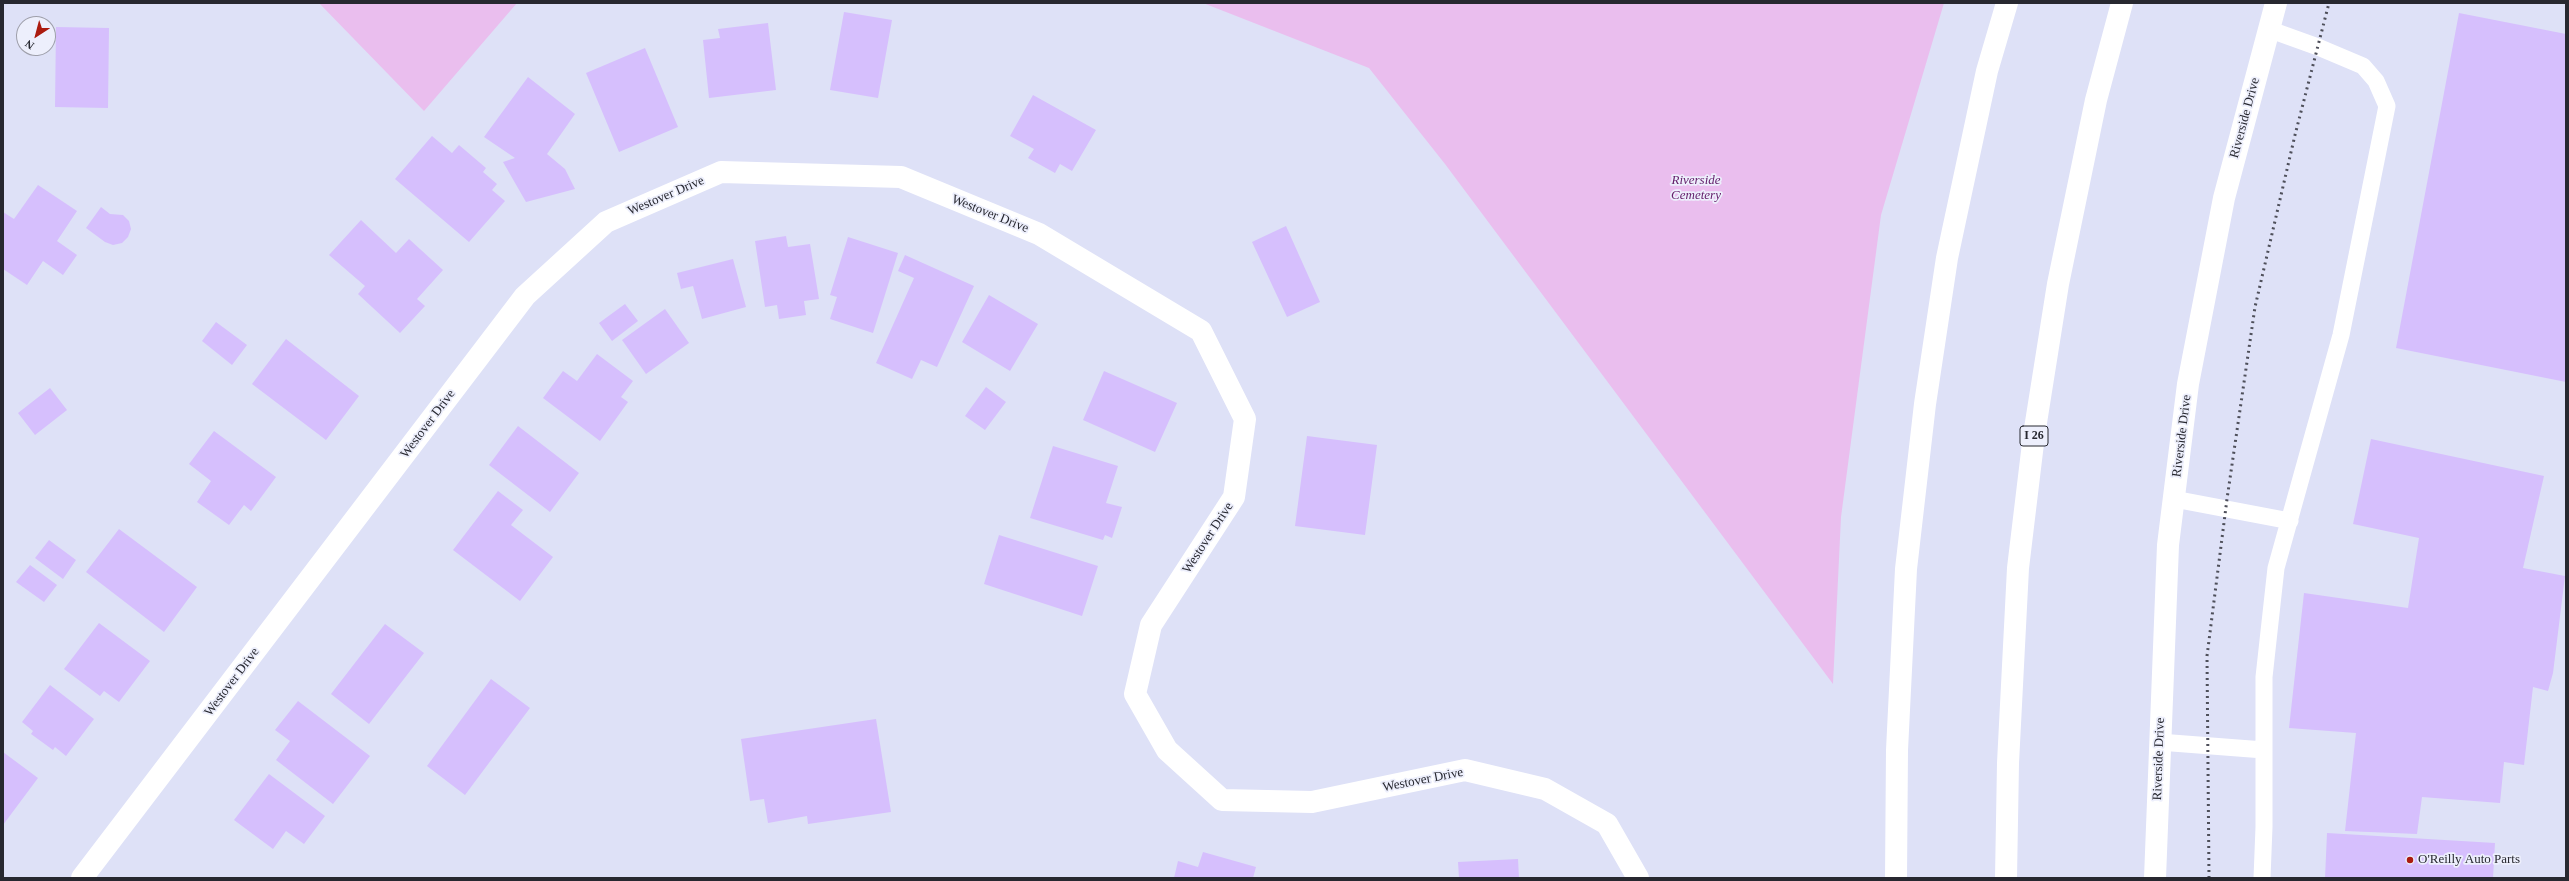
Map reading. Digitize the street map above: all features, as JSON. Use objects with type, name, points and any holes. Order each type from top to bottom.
[{"type":"main road","points":[[1896,878],[1897,750],[1906,569],[1925,404],[1949,250],[1987,71],[2007,3]]},
{"type":"main road","name":"I 26","points":[[2006,878],[2008,763],[2018,568],[2034,435],[2058,284],[2096,100],[2122,3]]},
{"type":"main road","name":"Riverside Drive","points":[[2155,878],[2159,742],[2168,545],[2188,384],[2224,198],[2276,3]]},
{"type":"main road","name":"Westover Drive","points":[[82,878],[525,296],[606,222],[721,172],[901,177],[1039,234],[1201,331],[1245,419],[1234,498],[1151,625],[1135,694],[1168,750],[1222,800],[1312,802],[1465,770],[1544,789],[1607,824],[1638,878]]},
{"type":"lane","points":[[2262,878],[2264,827],[2264,677],[2275,576],[2341,335],[2387,106],[2376,81],[2363,66],[2318,47],[2268,29]]},
{"type":"lane","points":[[2174,499],[2290,521]]},
{"type":"lane","points":[[2159,742],[2264,750]]},
{"type":"green space","points":[[319,3],[517,3],[424,111]]},
{"type":"green space","name":"Riverside Cemetery","points":[[1203,3],[1944,3],[1881,215],[1841,517],[1833,684],[1445,164],[1369,68]]},
{"type":"building","points":[[844,12],[892,20],[878,98],[830,90]]},
{"type":"building","points":[[2459,13],[2566,34],[2566,382],[2396,348]]},
{"type":"building","points":[[768,23],[776,90],[709,98],[703,40],[720,38],[718,29]]},
{"type":"building","points":[[56,27],[109,28],[108,108],[55,107]]},
{"type":"building","points":[[645,48],[678,127],[619,152],[586,73]]},
{"type":"building","points":[[528,77],[575,114],[547,154],[565,169],[575,189],[526,202],[503,162],[515,158],[484,137]]},
{"type":"building","points":[[1033,95],[1096,130],[1072,171],[1060,164],[1055,173],[1028,158],[1034,149],[1010,136]]},
{"type":"building","points":[[432,136],[452,153],[459,145],[486,168],[483,172],[497,184],[492,190],[505,201],[469,242],[395,179]]},
{"type":"building","points":[[38,185],[77,211],[57,241],[77,255],[63,275],[43,261],[27,285],[3,269],[3,212],[14,219]]},
{"type":"building","points":[[101,207],[110,214],[123,215],[129,221],[131,229],[128,237],[122,243],[113,245],[105,242],[86,228]]},
{"type":"building","points":[[361,220],[396,253],[409,239],[443,270],[417,299],[425,306],[400,333],[358,294],[365,286],[329,255]]},
{"type":"building","points":[[1286,226],[1320,302],[1287,317],[1252,242]]},
{"type":"building","points":[[786,236],[788,247],[810,244],[819,299],[804,301],[806,315],[779,319],[777,305],[765,307],[755,241]]},
{"type":"building","points":[[848,237],[898,253],[873,333],[830,319],[837,297],[830,295]]},
{"type":"building","points":[[905,255],[974,286],[937,367],[921,360],[912,379],[876,363],[914,278],[898,271]]},
{"type":"building","points":[[733,259],[746,307],[702,319],[693,286],[681,289],[677,273]]},
{"type":"building","points":[[989,295],[1038,324],[1010,371],[962,342]]},
{"type":"building","points":[[625,304],[638,321],[612,341],[599,323]]},
{"type":"building","points":[[665,309],[689,343],[646,374],[622,340]]},
{"type":"building","points":[[216,322],[247,345],[232,365],[202,341]]},
{"type":"building","points":[[286,339],[359,396],[326,440],[252,384]]},
{"type":"building","points":[[597,354],[633,381],[621,397],[628,402],[600,441],[543,398],[563,371],[577,381]]},
{"type":"building","points":[[1104,371],[1177,403],[1155,452],[1083,420]]},
{"type":"building","points":[[986,387],[1006,402],[985,430],[965,416]]},
{"type":"building","points":[[50,388],[67,410],[35,435],[18,413]]},
{"type":"building","points":[[518,426],[579,473],[550,512],[489,465]]},
{"type":"building","points":[[214,431],[276,477],[251,511],[244,505],[229,525],[197,502],[211,481],[189,464]]},
{"type":"building","points":[[1307,436],[1377,445],[1365,535],[1295,526]]},
{"type":"building","points":[[2371,439],[2544,476],[2523,568],[2565,576],[2553,673],[2548,691],[2533,687],[2524,765],[2504,762],[2500,803],[2422,797],[2417,834],[2345,831],[2356,733],[2289,728],[2304,593],[2408,608],[2419,538],[2353,524]]},
{"type":"building","points":[[1053,446],[1118,466],[1106,503],[1122,507],[1112,538],[1105,535],[1103,540],[1030,518]]},
{"type":"building","points":[[498,491],[523,510],[511,525],[553,557],[520,601],[453,550]]},
{"type":"building","points":[[119,529],[197,587],[164,632],[86,572]]},
{"type":"building","points":[[999,535],[1098,566],[1082,616],[984,584]]},
{"type":"building","points":[[49,540],[76,560],[63,579],[35,558]]},
{"type":"building","points":[[30,565],[57,585],[44,602],[16,582]]},
{"type":"building","points":[[99,623],[150,661],[119,702],[104,691],[100,696],[64,669]]},
{"type":"building","points":[[385,624],[424,653],[369,724],[331,694]]},
{"type":"building","points":[[491,679],[530,708],[465,795],[427,766]]},
{"type":"building","points":[[50,685],[94,719],[66,756],[55,747],[53,750],[31,734],[33,731],[22,722]]},
{"type":"building","points":[[298,701],[370,756],[333,804],[276,760],[290,741],[275,730]]},
{"type":"building","points":[[876,719],[891,812],[808,824],[807,816],[768,823],[764,799],[750,801],[741,739]]},
{"type":"building","points":[[3,752],[38,778],[3,825]]},
{"type":"building","points":[[269,774],[325,816],[304,844],[286,831],[273,849],[234,820]]},
{"type":"building","name":"O'Reilly Auto Parts","points":[[2327,833],[2495,843],[2493,878],[2325,878]]},
{"type":"building","points":[[1203,852],[1256,867],[1253,878],[1174,878],[1178,861],[1198,867]]},
{"type":"building","points":[[1518,859],[1519,878],[1459,878],[1458,862]]},
{"type":"railway","points":[[2209,878],[2207,656],[2227,499],[2255,307],[2295,135],[2329,3]]},
{"type":"place","name":"O'Reilly Auto Parts","points":[[2410,860]]}]
